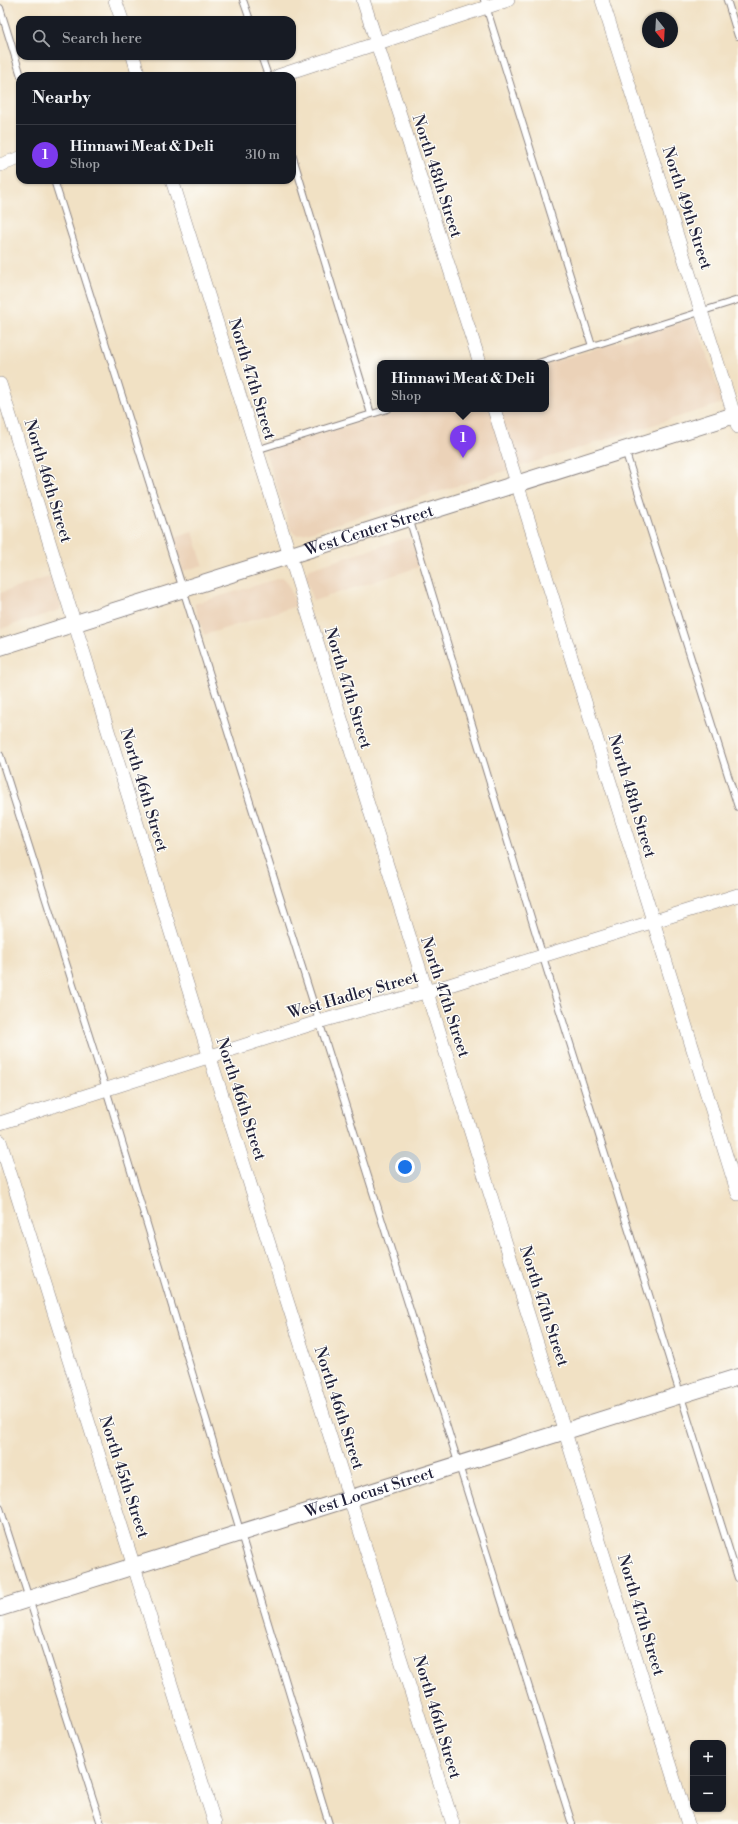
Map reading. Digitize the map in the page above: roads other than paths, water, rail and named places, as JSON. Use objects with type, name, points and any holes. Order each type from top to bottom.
[{"type":"street","points":[[115,0],[121,16]]},
{"type":"street","name":"North 48th Street","points":[[363,0],[479,360]]},
{"type":"street","points":[[290,72],[486,4],[508,0]]},
{"type":"street","name":"North 49th Street","points":[[602,0],[737,419]]},
{"type":"street","points":[[134,60],[139,72]]},
{"type":"street","points":[[0,165],[16,159]]},
{"type":"street","name":"North 47th Street","points":[[173,184],[288,556],[425,992],[566,1431],[688,1824]]},
{"type":"street","name":"North 46th Street","points":[[0,384],[209,1056],[453,1824]]},
{"type":"street","name":"North 48th Street","points":[[495,412],[516,484],[738,1194]]},
{"type":"street","name":"West Center Street","points":[[0,647],[625,450],[737,419]]},
{"type":"street","name":"West Hadley Street","points":[[0,1123],[318,1022],[425,992],[738,895]]},
{"type":"street","name":"North 45th Street","points":[[0,1141],[215,1824]]},
{"type":"street","name":"West Locust Street","points":[[0,1608],[351,1500],[738,1377]]},
{"type":"lane","points":[[243,0],[249,16]]},
{"type":"lane","points":[[727,0],[738,36]]},
{"type":"lane","points":[[486,4],[592,346]]},
{"type":"lane","points":[[0,8],[16,60]]},
{"type":"lane","points":[[16,60],[20,72]]},
{"type":"lane","points":[[263,60],[267,72]]},
{"type":"lane","points":[[296,167],[371,414]]},
{"type":"lane","points":[[55,184],[318,1022],[572,1824]]},
{"type":"lane","points":[[548,360],[738,300]]},
{"type":"lane","points":[[256,450],[378,412]]},
{"type":"lane","points":[[625,450],[738,806]]},
{"type":"lane","points":[[409,518],[543,955],[738,1578]]},
{"type":"lane","points":[[0,756],[106,1090],[329,1824]]},
{"type":"lane","points":[[0,1508],[28,1600],[101,1824]]},
{"type":"place","name":"Hinnawi Meat & Deli","points":[[463,458]]}]
